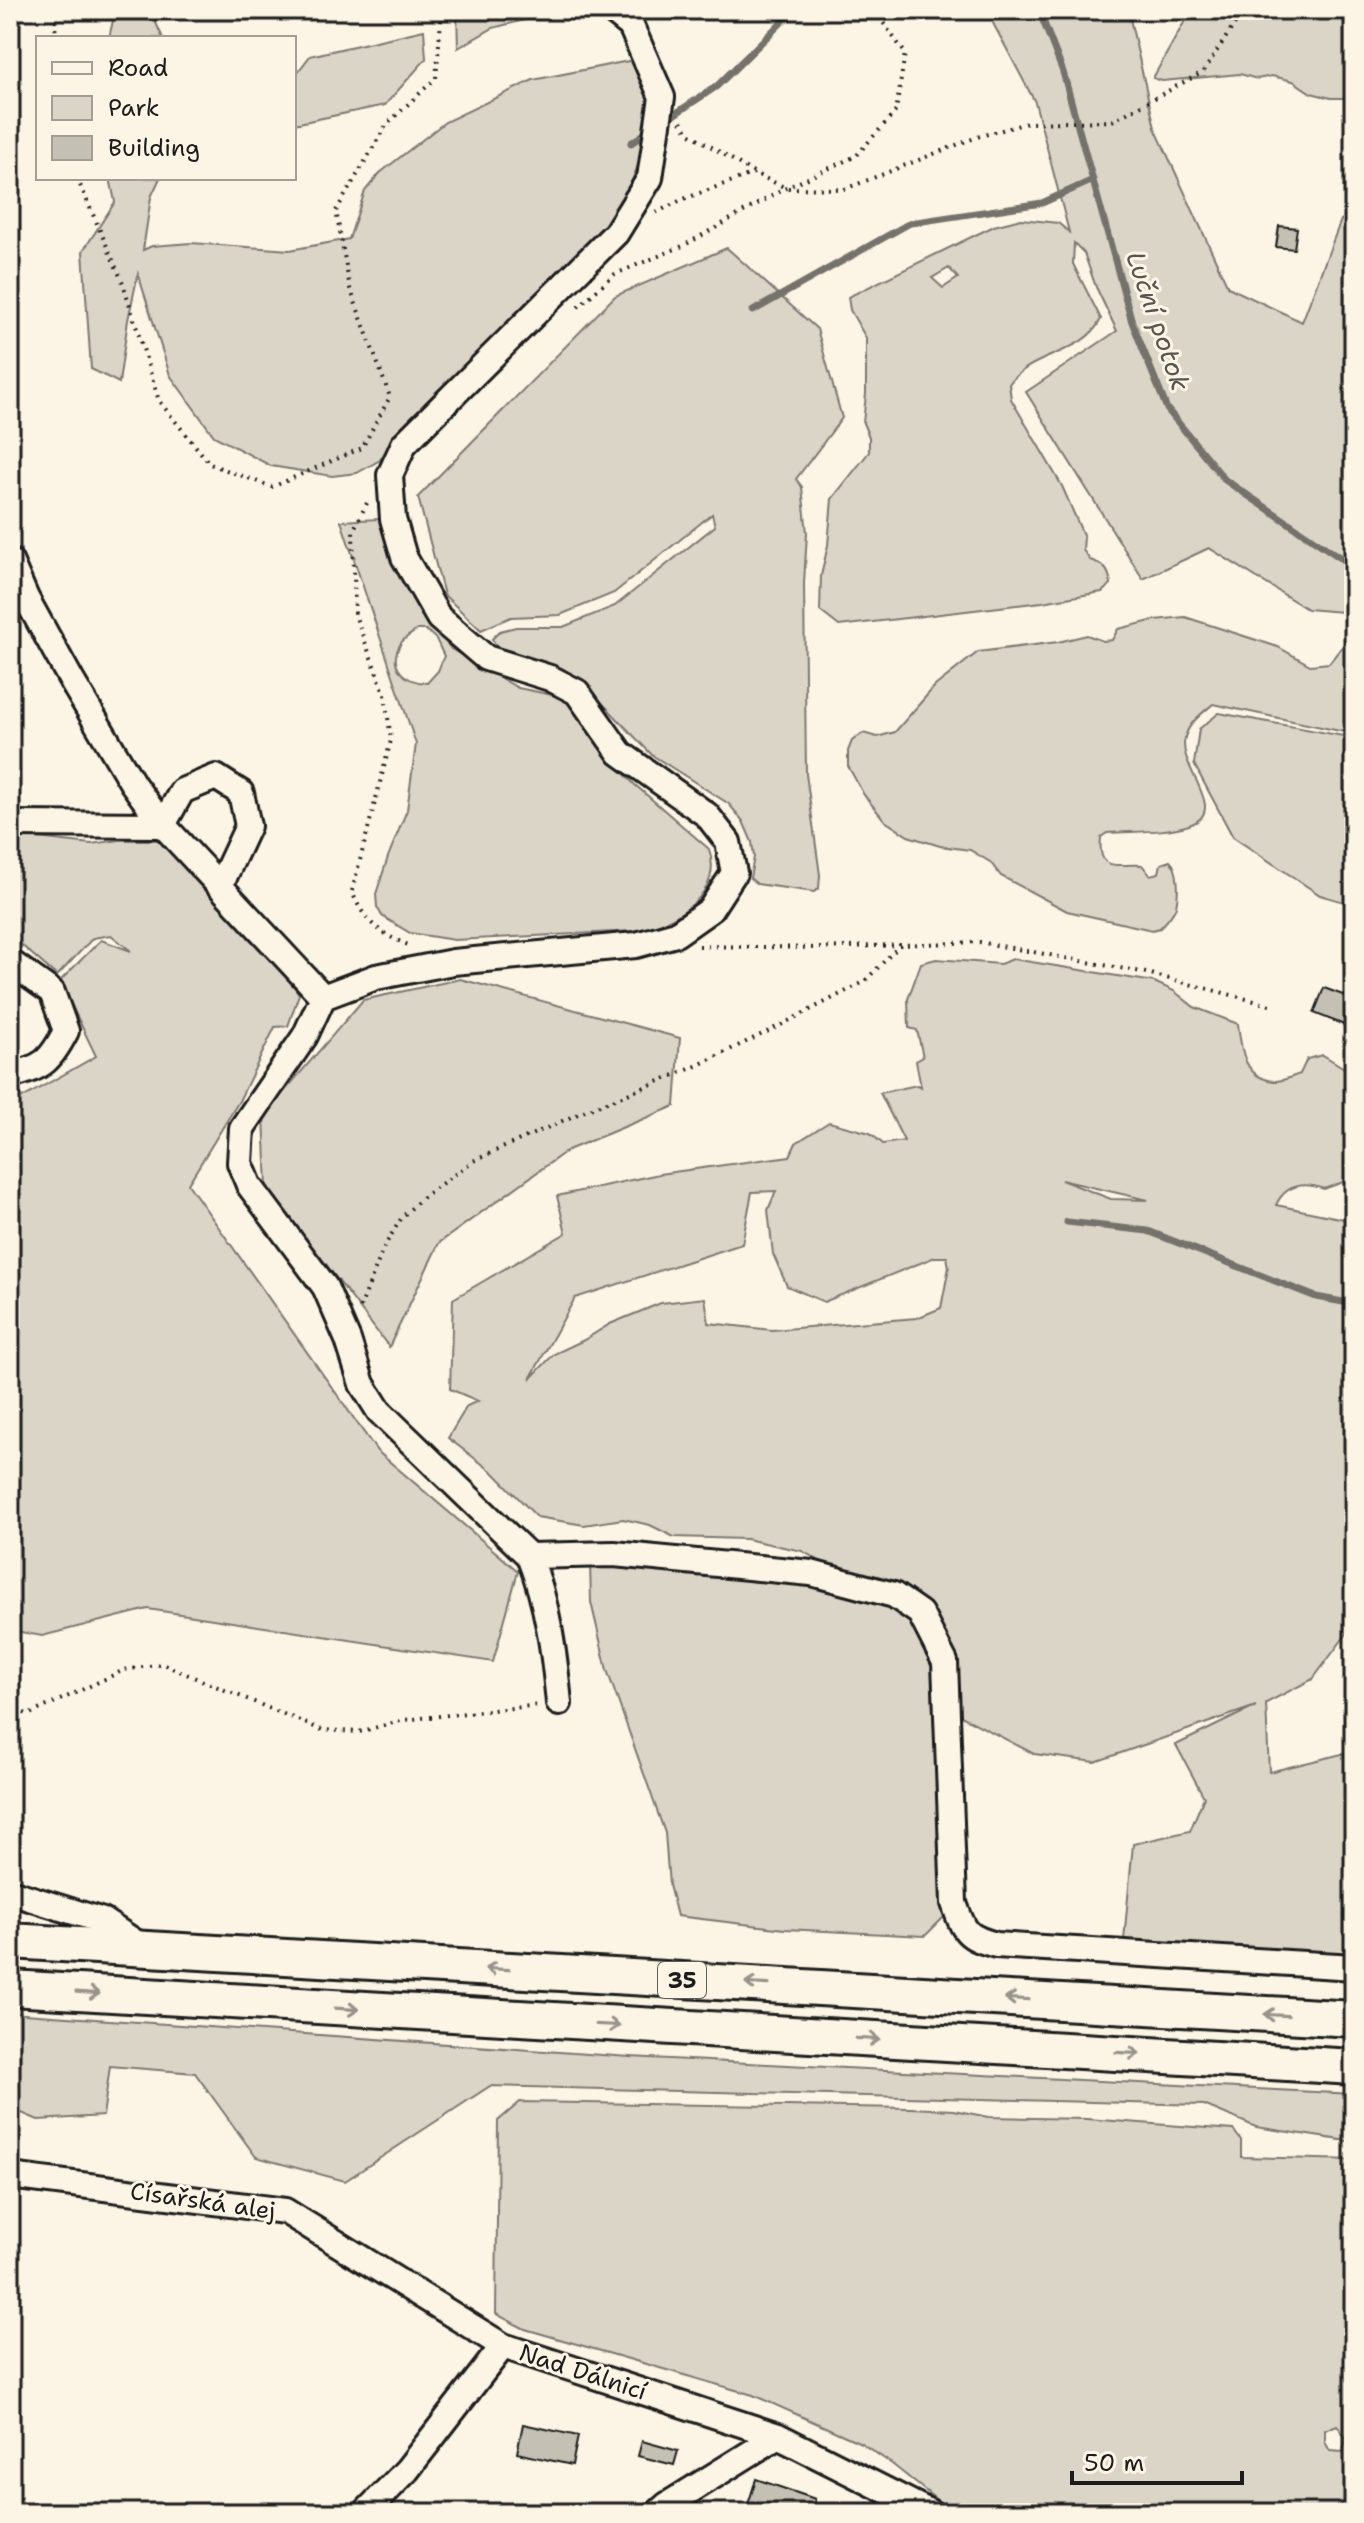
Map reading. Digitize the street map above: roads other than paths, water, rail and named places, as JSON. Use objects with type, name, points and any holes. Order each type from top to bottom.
[{"type":"highway","name":"35","points":[[10,1941],[1354,2019]]},
{"type":"highway","name":"35","points":[[10,1988],[1354,2067]]},
{"type":"street","points":[[559,1703],[553,1642],[540,1584],[529,1556],[379,1411],[362,1384],[348,1340],[325,1287],[249,1185],[240,1163],[242,1128],[305,1036],[323,997],[376,977],[453,962],[636,945],[676,934],[710,910],[734,873],[728,842],[707,815],[620,753],[577,692],[550,678],[486,658],[439,618],[404,557],[393,519],[390,475],[404,444],[616,233],[650,178],[662,97],[631,26],[611,10]]},
{"type":"street","points":[[10,561],[26,598],[133,784],[163,825],[323,997]]},
{"type":"street","points":[[163,825],[182,791],[216,777],[241,793],[248,826],[220,886]]},
{"type":"street","points":[[10,824],[163,825]]},
{"type":"street","points":[[10,962],[52,992],[66,1031],[55,1053],[36,1069],[10,1076]]},
{"type":"street","points":[[529,1556],[614,1554],[811,1573],[894,1595],[920,1613],[945,1662],[954,1903],[962,1926],[971,1938],[996,1945],[1354,1967]]},
{"type":"street","points":[[10,1892],[103,1921],[147,1949]]},
{"type":"street","name":"Císařská alej","points":[[10,2176],[285,2211],[503,2346]]},
{"type":"street","name":"Nad Dálnicí","points":[[365,2513],[407,2470],[503,2346],[778,2436],[931,2513]]},
{"type":"street","points":[[658,2513],[778,2436]]},
{"type":"waterway","points":[[666,120],[717,86],[794,10]]},
{"type":"waterway","name":"Luční potok","points":[[1039,10],[1063,72],[1132,322],[1167,409],[1225,480],[1354,567]]},
{"type":"waterway","points":[[631,143],[652,129]]},
{"type":"waterway","points":[[753,311],[910,223],[1042,203],[1093,180]]},
{"type":"waterway","points":[[1067,1222],[1148,1231],[1316,1297],[1354,1304]]}]
